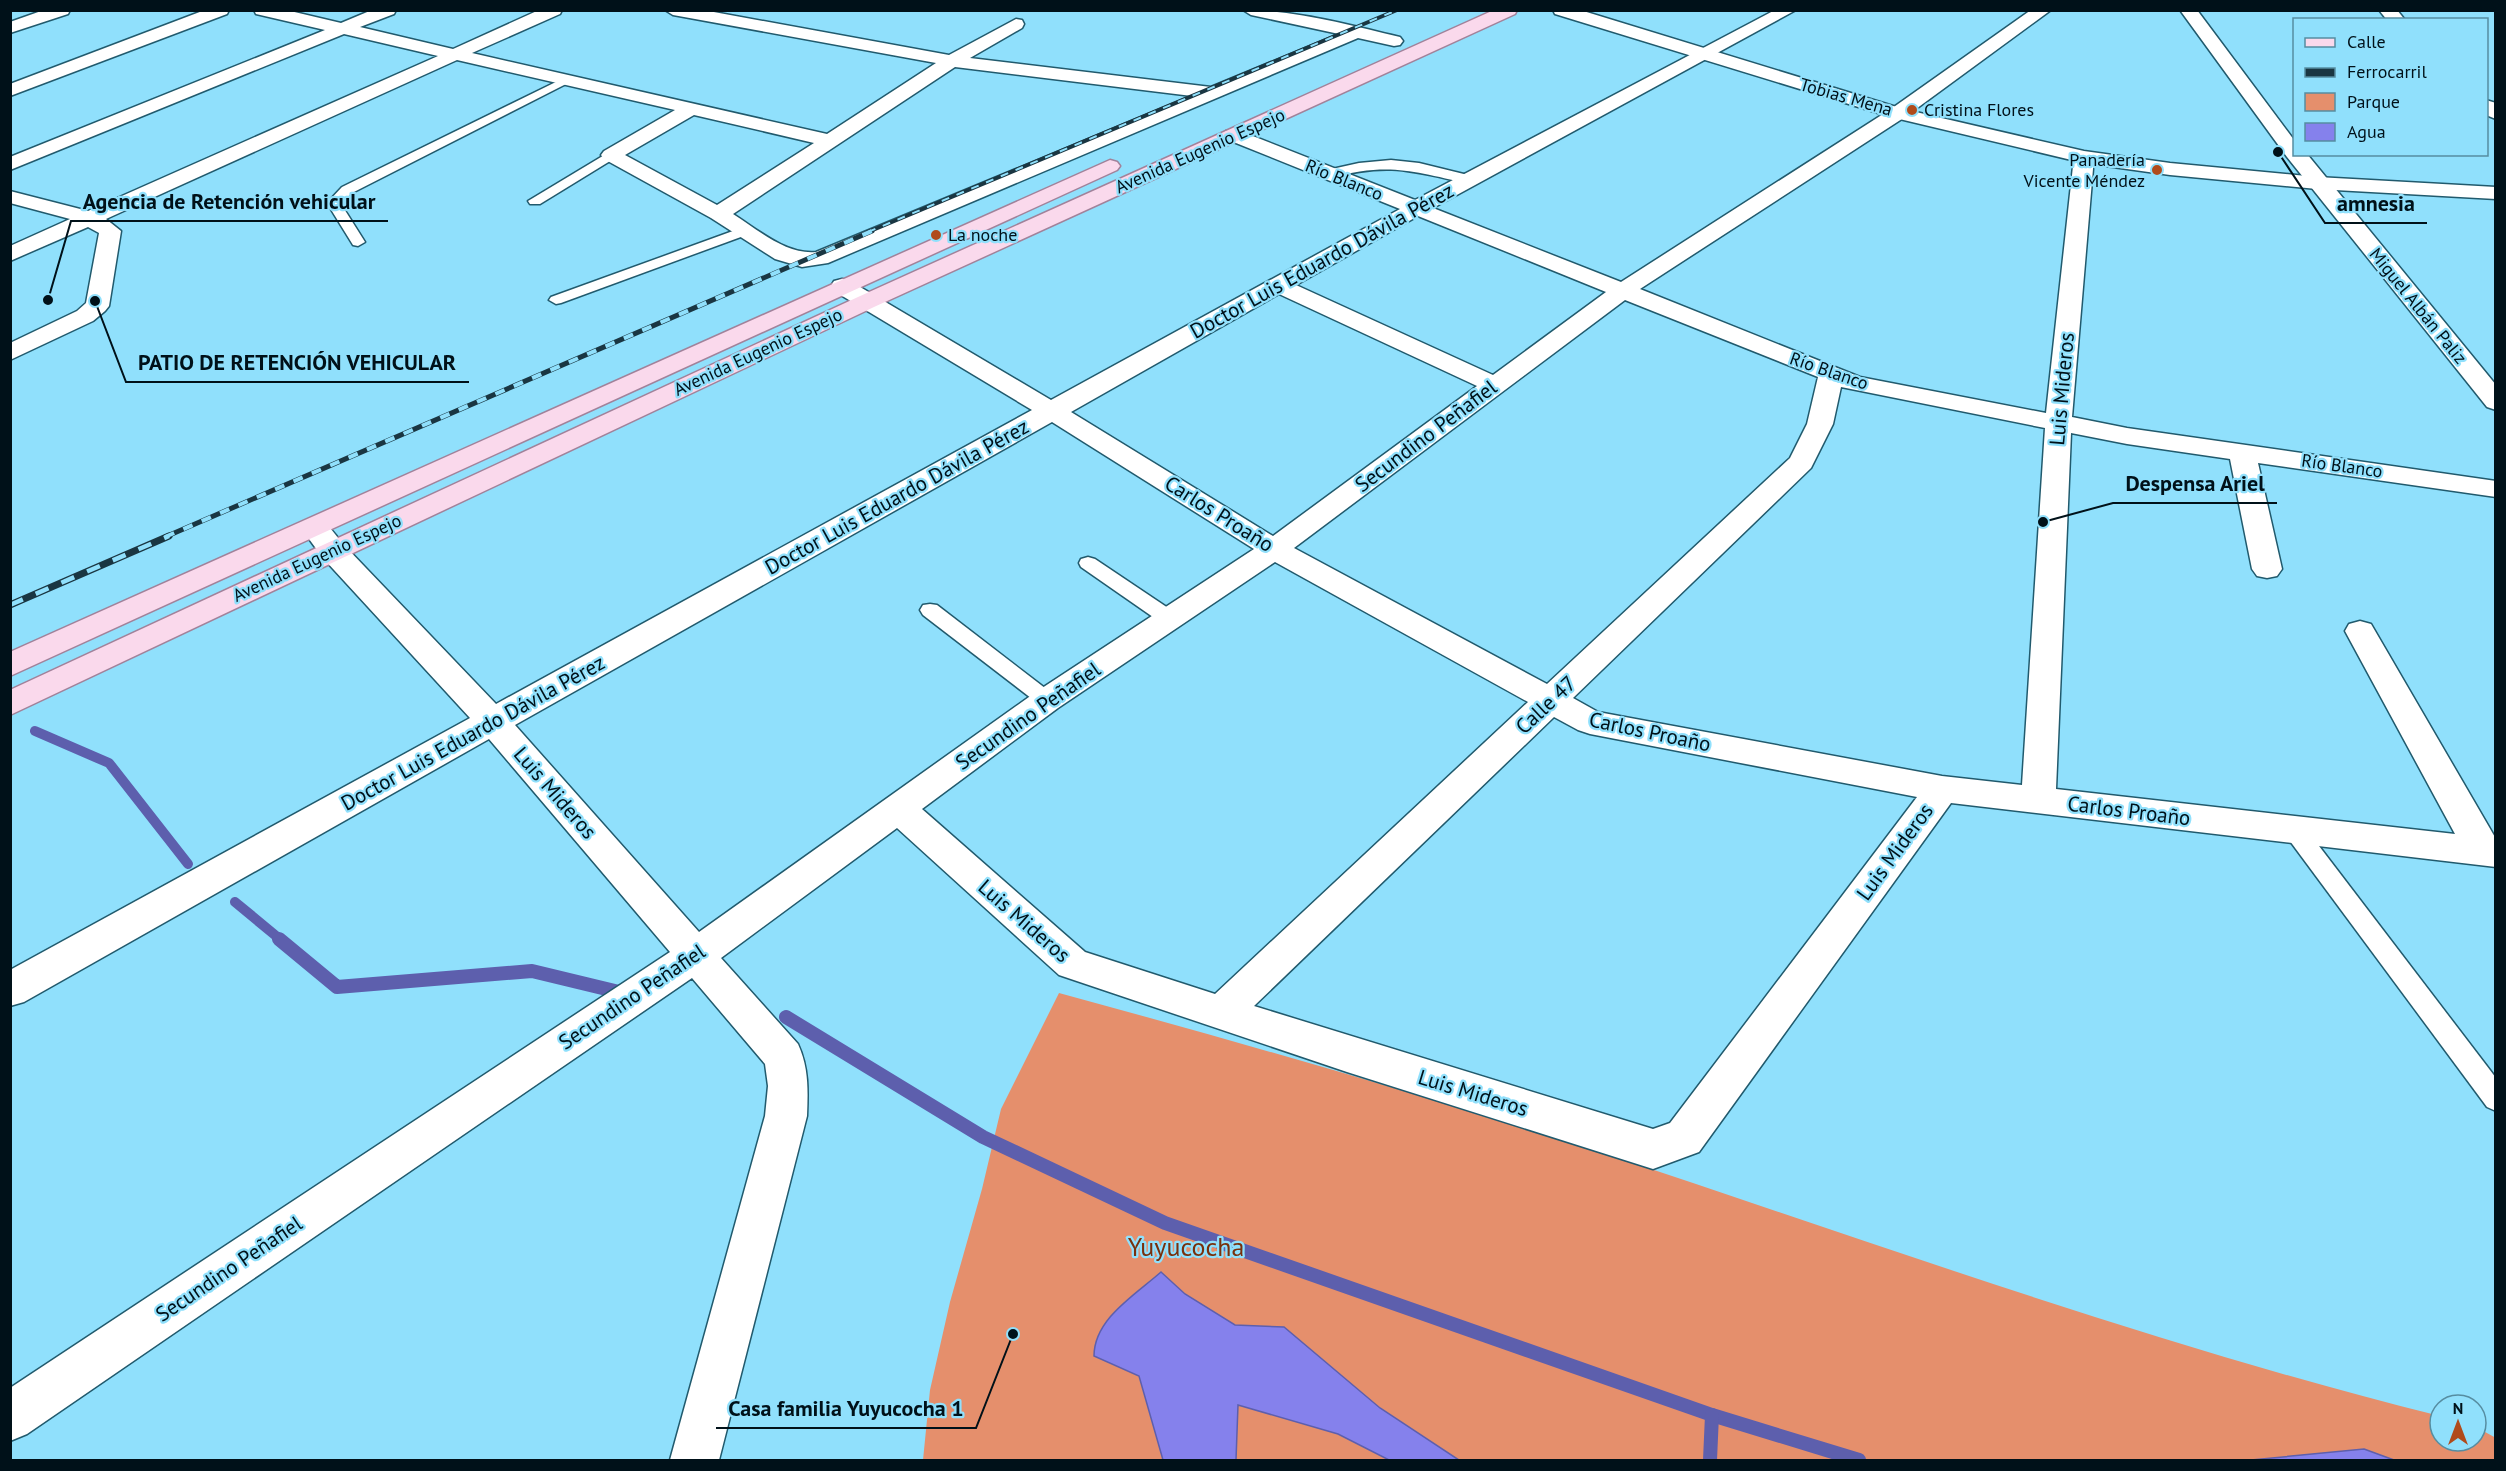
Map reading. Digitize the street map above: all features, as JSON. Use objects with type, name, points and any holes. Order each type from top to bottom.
[{"type":"main road","name":"Avenida Eugenio Espejo","points":[[10,704],[324,539],[842,286],[1464,10]]},
{"type":"main road","name":"Avenida Eugenio Espejo","points":[[10,665],[324,539],[866,302],[1509,10]]},
{"type":"street","points":[[10,28],[62,10]]},
{"type":"street","points":[[10,91],[221,10]]},
{"type":"street","points":[[262,10],[452,56],[828,140]]},
{"type":"street","points":[[10,164],[388,10]]},
{"type":"street","points":[[10,254],[554,10]]},
{"type":"street","points":[[673,10],[952,61],[1210,92]]},
{"type":"street","points":[[1251,10],[1394,41]]},
{"type":"street","name":"Tobias Mena","points":[[1561,10],[1898,113],[2084,157],[2170,169],[2317,183],[2496,193]]},
{"type":"street","name":"Doctor Luis Eduardo Dávila Pérez","points":[[10,990],[1277,285],[1788,10]]},
{"type":"street","name":"Secundino Peñafiel","points":[[10,1416],[696,955],[1047,700],[1274,549],[1622,291],[1898,113],[2043,10]]},
{"type":"street","name":"Miguel Albán Paliz","points":[[2188,10],[2293,151]]},
{"type":"street","points":[[718,214],[828,140],[952,61],[1016,24]]},
{"type":"street","points":[[611,155],[718,214],[783,254],[802,260],[820,258],[1210,92],[1359,32]]},
{"type":"street","points":[[611,155],[689,110]]},
{"type":"street","name":"Río Blanco","points":[[1233,135],[1854,383],[2058,424],[2496,489]]},
{"type":"street","name":"Miguel Albán Paliz","points":[[2297,156],[2496,402]]},
{"type":"street","name":"Luis Mideros","points":[[2038,800],[2058,424],[2084,157]]},
{"type":"street","points":[[10,197],[89,219],[102,224],[110,231],[97,306],[84,316],[10,353]]},
{"type":"street","points":[[1277,285],[1494,385]]},
{"type":"street","name":"Carlos Proaño","points":[[842,286],[1052,411],[1274,549],[1590,722],[1942,789],[2489,853]]},
{"type":"street","name":"Calle 47","points":[[1222,1012],[1802,462],[1820,424],[1831,374]]},
{"type":"street","points":[[2242,452],[2267,569]]},
{"type":"street","name":"Luis Mideros","points":[[324,539],[493,722],[784,1057],[788,1086],[786,1116],[695,1461]]},
{"type":"street","points":[[2360,632],[2489,853]]},
{"type":"street","name":"Luis Mideros","points":[[899,809],[1072,964],[1358,1057],[1653,1149],[1684,1138],[1942,789]]},
{"type":"lane","points":[[358,242],[334,203],[347,190],[564,81]]},
{"type":"lane","points":[[535,201],[611,155]]},
{"type":"lane","points":[[1328,174],[1385,163],[1413,166],[1471,180]]},
{"type":"lane","points":[[556,300],[744,231]]},
{"type":"lane","points":[[1088,563],[1170,619]]},
{"type":"lane","points":[[930,610],[1047,700]]},
{"type":"lane","points":[[2295,831],[2496,1099]]},
{"type":"green space","name":"Yuyucocha","points":[[1059,993],[1404,1091],[1609,1155],[2126,1327],[2428,1413],[2428,1453],[2488,1453],[2488,1434],[2496,1438],[2495,1460],[923,1460],[930,1390],[950,1302],[982,1189],[1001,1109]]},
{"type":"water","points":[[1161,1272],[1185,1294],[1235,1325],[1284,1327],[1380,1408],[1459,1460],[1389,1460],[1338,1434],[1238,1405],[1236,1460],[1163,1460],[1139,1376],[1094,1356],[1096,1343],[1108,1319]]},
{"type":"water","points":[[2364,1449],[2394,1460],[2251,1460]]},
{"type":"waterway","points":[[35,731],[109,763],[188,864]]},
{"type":"waterway","points":[[235,902],[281,940]]},
{"type":"waterway","points":[[279,939],[337,987],[532,971],[619,992]]},
{"type":"waterway","points":[[786,1017],[983,1137],[1165,1223],[1712,1415]]},
{"type":"waterway","points":[[1710,1460],[1712,1415]]},
{"type":"waterway","points":[[1712,1415],[1859,1460]]},
{"type":"railway","points":[[868,232],[1397,10]]},
{"type":"railway","points":[[165,537],[872,231]]},
{"type":"railway","points":[[10,605],[169,536]]},
{"type":"place","name":"Cristina Flores","points":[[1912,110]]},
{"type":"place","name":"amnesia","points":[[2278,152]]},
{"type":"place","name":"Panadería Vicente Méndez","points":[[2157,170]]},
{"type":"place","name":"La noche","points":[[936,235]]},
{"type":"place","name":"Agencia de Retención vehicular","points":[[48,300]]},
{"type":"place","name":"PATIO DE RETENCIÓN VEHICULAR","points":[[95,301]]},
{"type":"place","name":"Despensa Ariel","points":[[2043,522]]},
{"type":"place","name":"Casa familia Yuyucocha 1","points":[[1013,1334]]}]
